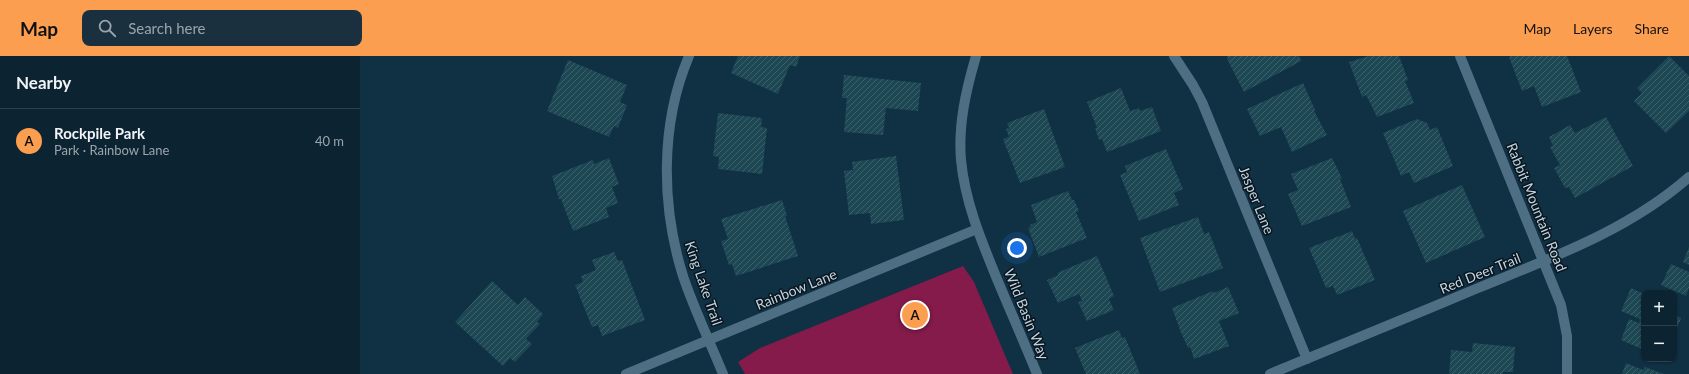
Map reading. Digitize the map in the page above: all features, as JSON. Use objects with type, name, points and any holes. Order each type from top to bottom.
[{"type":"street","name":"King Lake Trail","points":[[688,56],[673,110],[668,150],[667,191],[673,236],[683,275],[724,374]]},
{"type":"street","name":"Wild Basin Way","points":[[976,56],[967,87],[961,125],[961,159],[966,193],[977,230],[1037,374]]},
{"type":"street","name":"Jasper Lane","points":[[1174,56],[1202,102],[1307,359]]},
{"type":"street","name":"Rabbit Mountain Road","points":[[1460,56],[1544,261],[1560,305],[1567,336],[1567,374]]},
{"type":"street","name":"Red Deer Trail","points":[[1270,374],[1601,236],[1639,214],[1689,177]]},
{"type":"street","name":"Rainbow Lane","points":[[626,374],[977,230]]},
{"type":"shaded area","points":[[963,266],[974,282],[1013,374],[745,374],[738,362],[760,348]]},
{"type":"building","points":[[738,56],[800,56],[796,67],[790,65],[778,94],[731,73]]},
{"type":"building","points":[[1227,56],[1299,56],[1301,61],[1244,92],[1227,59]]},
{"type":"building","points":[[1369,56],[1399,56],[1408,80],[1405,81],[1414,103],[1377,117],[1366,95],[1362,97],[1349,62]]},
{"type":"building","points":[[1567,56],[1581,92],[1542,107],[1534,86],[1522,91],[1509,57]]},
{"type":"building","points":[[1669,56],[1689,76],[1689,111],[1666,133],[1634,101],[1642,93],[1637,88]]},
{"type":"building","points":[[568,60],[627,85],[620,102],[627,105],[618,128],[614,126],[609,137],[547,111]]},
{"type":"building","points":[[844,75],[921,83],[918,111],[886,108],[883,135],[844,132],[847,98],[842,98]]},
{"type":"building","points":[[1303,83],[1315,110],[1314,111],[1327,135],[1292,152],[1281,127],[1260,136],[1247,109]]},
{"type":"building","points":[[1121,88],[1130,111],[1139,108],[1140,111],[1152,107],[1161,131],[1107,152],[1102,139],[1099,140],[1095,128],[1097,128],[1087,102]]},
{"type":"building","points":[[1044,109],[1065,167],[1020,183],[1003,139],[1009,137],[1006,129],[1009,128],[1007,123]]},
{"type":"building","points":[[718,113],[762,118],[761,127],[767,128],[762,174],[718,169],[719,157],[713,156]]},
{"type":"building","points":[[1606,117],[1633,166],[1575,198],[1569,187],[1565,188],[1554,168],[1560,165],[1550,147],[1553,146],[1549,137],[1570,125],[1575,133]]},
{"type":"building","points":[[1417,119],[1427,123],[1430,130],[1437,127],[1453,166],[1414,183],[1409,172],[1401,176],[1383,133]]},
{"type":"building","points":[[1166,149],[1183,189],[1174,193],[1179,205],[1139,221],[1120,175],[1127,172],[1125,166]]},
{"type":"building","points":[[896,156],[904,220],[871,224],[870,213],[849,215],[844,171],[853,170],[852,162]]},
{"type":"building","points":[[609,158],[619,184],[612,187],[618,203],[606,208],[609,217],[573,231],[561,199],[559,199],[552,176],[593,160],[594,164]]},
{"type":"building","points":[[1332,158],[1342,178],[1340,179],[1351,207],[1302,226],[1288,194],[1298,190],[1291,174]]},
{"type":"building","points":[[1462,185],[1485,237],[1426,263],[1403,211]]},
{"type":"building","points":[[1068,191],[1079,211],[1076,212],[1087,238],[1039,257],[1028,228],[1031,227],[1030,225],[1037,222],[1031,205]]},
{"type":"building","points":[[782,200],[787,216],[785,216],[798,256],[736,276],[732,264],[729,265],[721,241],[728,239],[721,219]]},
{"type":"building","points":[[1198,217],[1204,234],[1209,232],[1223,268],[1160,292],[1140,238]]},
{"type":"building","points":[[1352,231],[1355,239],[1357,238],[1375,280],[1337,295],[1333,286],[1326,288],[1309,248]]},
{"type":"building","points":[[1689,247],[1689,265],[1683,262]]},
{"type":"building","points":[[614,252],[618,261],[622,260],[645,320],[602,336],[598,325],[592,327],[575,285],[583,282],[581,276],[596,270],[592,260]]},
{"type":"building","points":[[1097,256],[1114,296],[1109,299],[1114,310],[1087,321],[1078,302],[1082,301],[1079,294],[1058,303],[1047,280],[1058,275],[1057,273]]},
{"type":"building","points":[[1671,264],[1689,272],[1689,288],[1686,296],[1677,292],[1677,290],[1672,290],[1661,285]]},
{"type":"building","points":[[492,281],[518,305],[525,297],[543,314],[537,322],[540,324],[526,339],[532,344],[515,362],[510,358],[503,366],[455,322]]},
{"type":"building","points":[[1228,287],[1239,313],[1219,321],[1229,346],[1194,359],[1190,347],[1188,348],[1180,330],[1172,308],[1213,291],[1214,293]]},
{"type":"building","points":[[1631,288],[1641,293],[1641,349],[1621,340],[1629,319],[1639,323],[1640,319],[1621,311]]},
{"type":"building","points":[[1677,316],[1681,318],[1677,328]]},
{"type":"building","points":[[1119,330],[1122,338],[1125,337],[1140,374],[1086,374],[1075,348]]},
{"type":"building","points":[[1473,343],[1515,347],[1513,372],[1503,372],[1503,374],[1449,374],[1451,350],[1472,352]]},
{"type":"building","points":[[1626,363],[1643,370],[1645,367],[1664,374],[1622,374]]},
{"type":"place","name":"Rockpile Park","points":[[915,315]]}]
